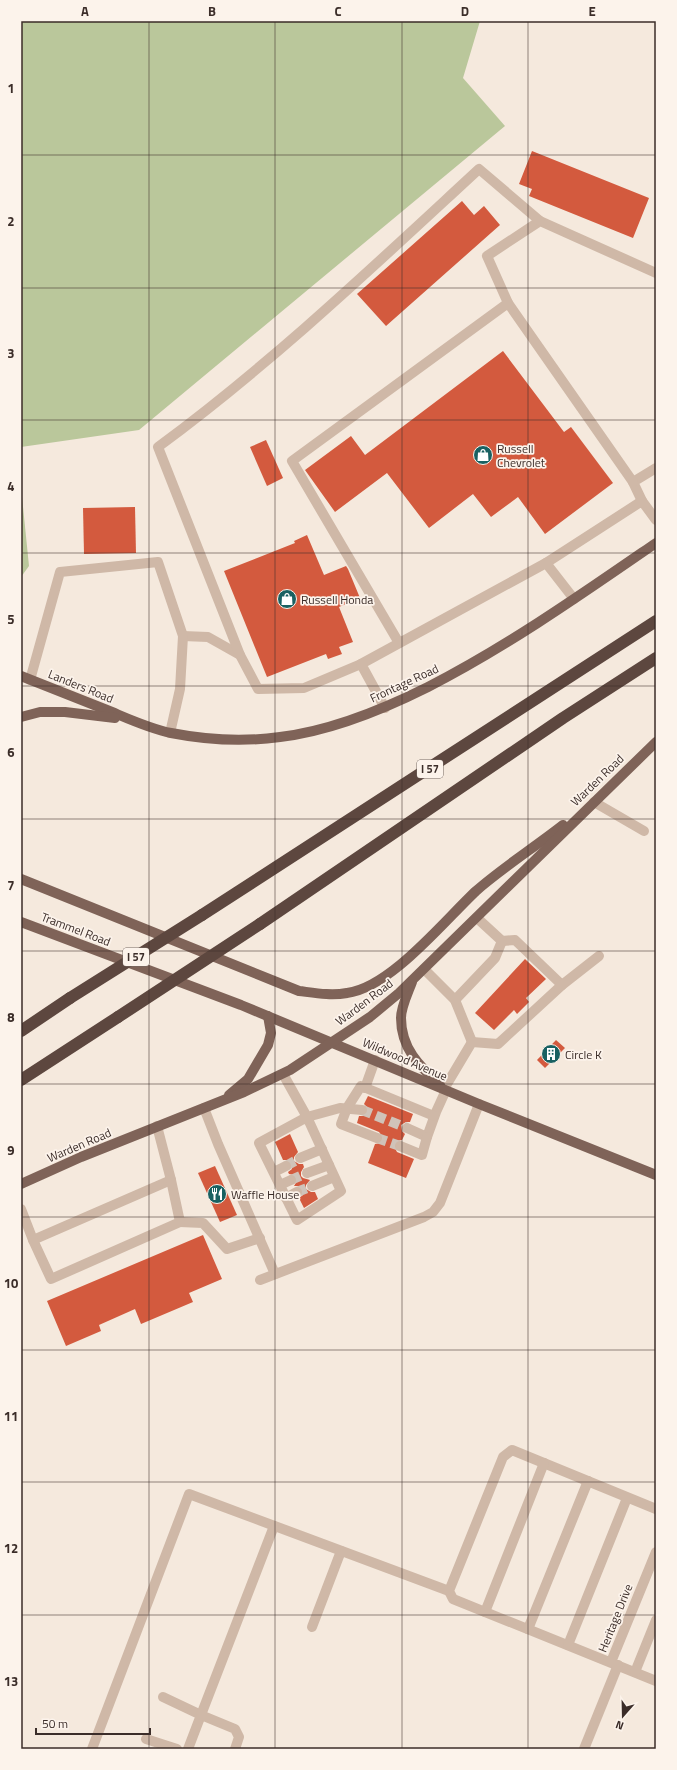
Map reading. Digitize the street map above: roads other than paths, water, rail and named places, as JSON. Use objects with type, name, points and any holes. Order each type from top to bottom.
[{"type":"highway","name":"I 57","points":[[21,1031],[70,998],[493,728],[656,621]]},
{"type":"highway","name":"I 57","points":[[21,1080],[260,924],[563,718],[656,658]]},
{"type":"main road","name":"Frontage Road","points":[[131,720],[170,733],[205,738],[246,740],[280,737],[337,724],[385,708],[469,666],[574,599],[656,544]]},
{"type":"main road","name":"Landers Road","points":[[26,678],[131,720]]},
{"type":"main road","points":[[21,717],[40,712],[65,712],[131,720]]},
{"type":"main road","name":"Warden Road","points":[[21,1184],[81,1157],[244,1092],[283,1074],[370,1017],[412,981],[656,742]]},
{"type":"main road","points":[[21,879],[299,991],[324,995],[349,993],[374,984],[396,969],[477,891],[594,802]]},
{"type":"main road","name":"Trammel Road","points":[[21,922],[144,968]]},
{"type":"main road","name":"Wildwood Avenue","points":[[144,968],[268,1016],[445,1090],[656,1175]]},
{"type":"main road","points":[[412,981],[401,1017],[404,1042],[419,1066],[445,1090]]},
{"type":"main road","points":[[224,1100],[248,1079],[268,1045],[271,1033],[268,1016]]},
{"type":"street","points":[[642,502],[546,562],[361,664],[304,688],[258,689],[240,655],[158,447],[209,409],[350,288],[479,169],[540,221],[656,272]]},
{"type":"street","points":[[540,221],[488,256],[508,303],[633,482],[642,502],[656,520]]},
{"type":"street","points":[[399,643],[292,461],[508,303]]},
{"type":"street","points":[[633,482],[656,468]]},
{"type":"street","points":[[26,678],[60,572],[158,562],[183,636],[180,688],[170,733]]},
{"type":"street","points":[[546,562],[574,599]]},
{"type":"street","points":[[183,636],[208,637],[240,655]]},
{"type":"street","points":[[361,664],[385,708]]},
{"type":"street","points":[[594,802],[644,831]]},
{"type":"street","points":[[477,918],[502,941],[515,940],[562,985]]},
{"type":"street","points":[[455,1000],[495,958],[502,941]]},
{"type":"street","points":[[472,1042],[498,1044],[562,985],[599,956]]},
{"type":"street","points":[[424,969],[455,1000],[472,1042]]},
{"type":"street","points":[[400,1146],[422,1155],[434,1116],[445,1090],[472,1042]]},
{"type":"street","points":[[365,1088],[375,1060]]},
{"type":"street","points":[[283,1074],[307,1117],[341,1190],[297,1220],[259,1143],[307,1117],[340,1108],[362,1110]]},
{"type":"street","points":[[377,1138],[341,1124],[347,1108],[361,1086],[434,1116]]},
{"type":"street","points":[[260,1280],[424,1217],[433,1212],[440,1203],[480,1104]]},
{"type":"street","points":[[204,1108],[275,1274]]},
{"type":"street","points":[[157,1126],[180,1222]]},
{"type":"street","points":[[407,1128],[427,1137]]},
{"type":"street","points":[[300,1158],[322,1149]]},
{"type":"street","points":[[307,1174],[329,1165]]},
{"type":"street","points":[[274,1172],[286,1166]]},
{"type":"street","points":[[312,1186],[334,1177]]},
{"type":"street","points":[[33,1240],[171,1180]]},
{"type":"street","points":[[280,1185],[292,1180]]},
{"type":"street","points":[[286,1198],[297,1192]]},
{"type":"street","points":[[21,1209],[51,1279],[180,1222],[203,1223],[227,1249],[260,1238]]},
{"type":"street","points":[[449,1592],[503,1457],[512,1450],[627,1498],[656,1508]]},
{"type":"street","points":[[485,1612],[544,1463]]},
{"type":"street","points":[[528,1629],[588,1481]]},
{"type":"street","points":[[92,1749],[189,1494],[449,1592],[453,1599],[614,1664],[584,1749]]},
{"type":"street","points":[[568,1645],[627,1498]]},
{"type":"street","points":[[188,1749],[274,1526]]},
{"type":"street","points":[[312,1627],[341,1551]]},
{"type":"street","name":"Heritage Drive","points":[[656,1552],[614,1664],[656,1681]]},
{"type":"street","points":[[635,1672],[656,1620]]},
{"type":"street","points":[[162,1697],[235,1729],[239,1737],[235,1749]]},
{"type":"street","points":[[146,1739],[177,1749]]},
{"type":"tunnel","points":[[362,1110],[407,1128]]},
{"type":"tunnel","points":[[377,1138],[400,1146]]},
{"type":"tunnel","points":[[286,1166],[300,1158]]},
{"type":"tunnel","points":[[291,1180],[307,1173]]},
{"type":"tunnel","points":[[297,1192],[312,1186]]},
{"type":"place","name":"Russell Chevrolet","points":[[483,455]]},
{"type":"place","name":"Russell Honda","points":[[287,599]]},
{"type":"place","name":"Circle K","points":[[551,1054]]},
{"type":"place","name":"Waffle House","points":[[217,1194]]}]
